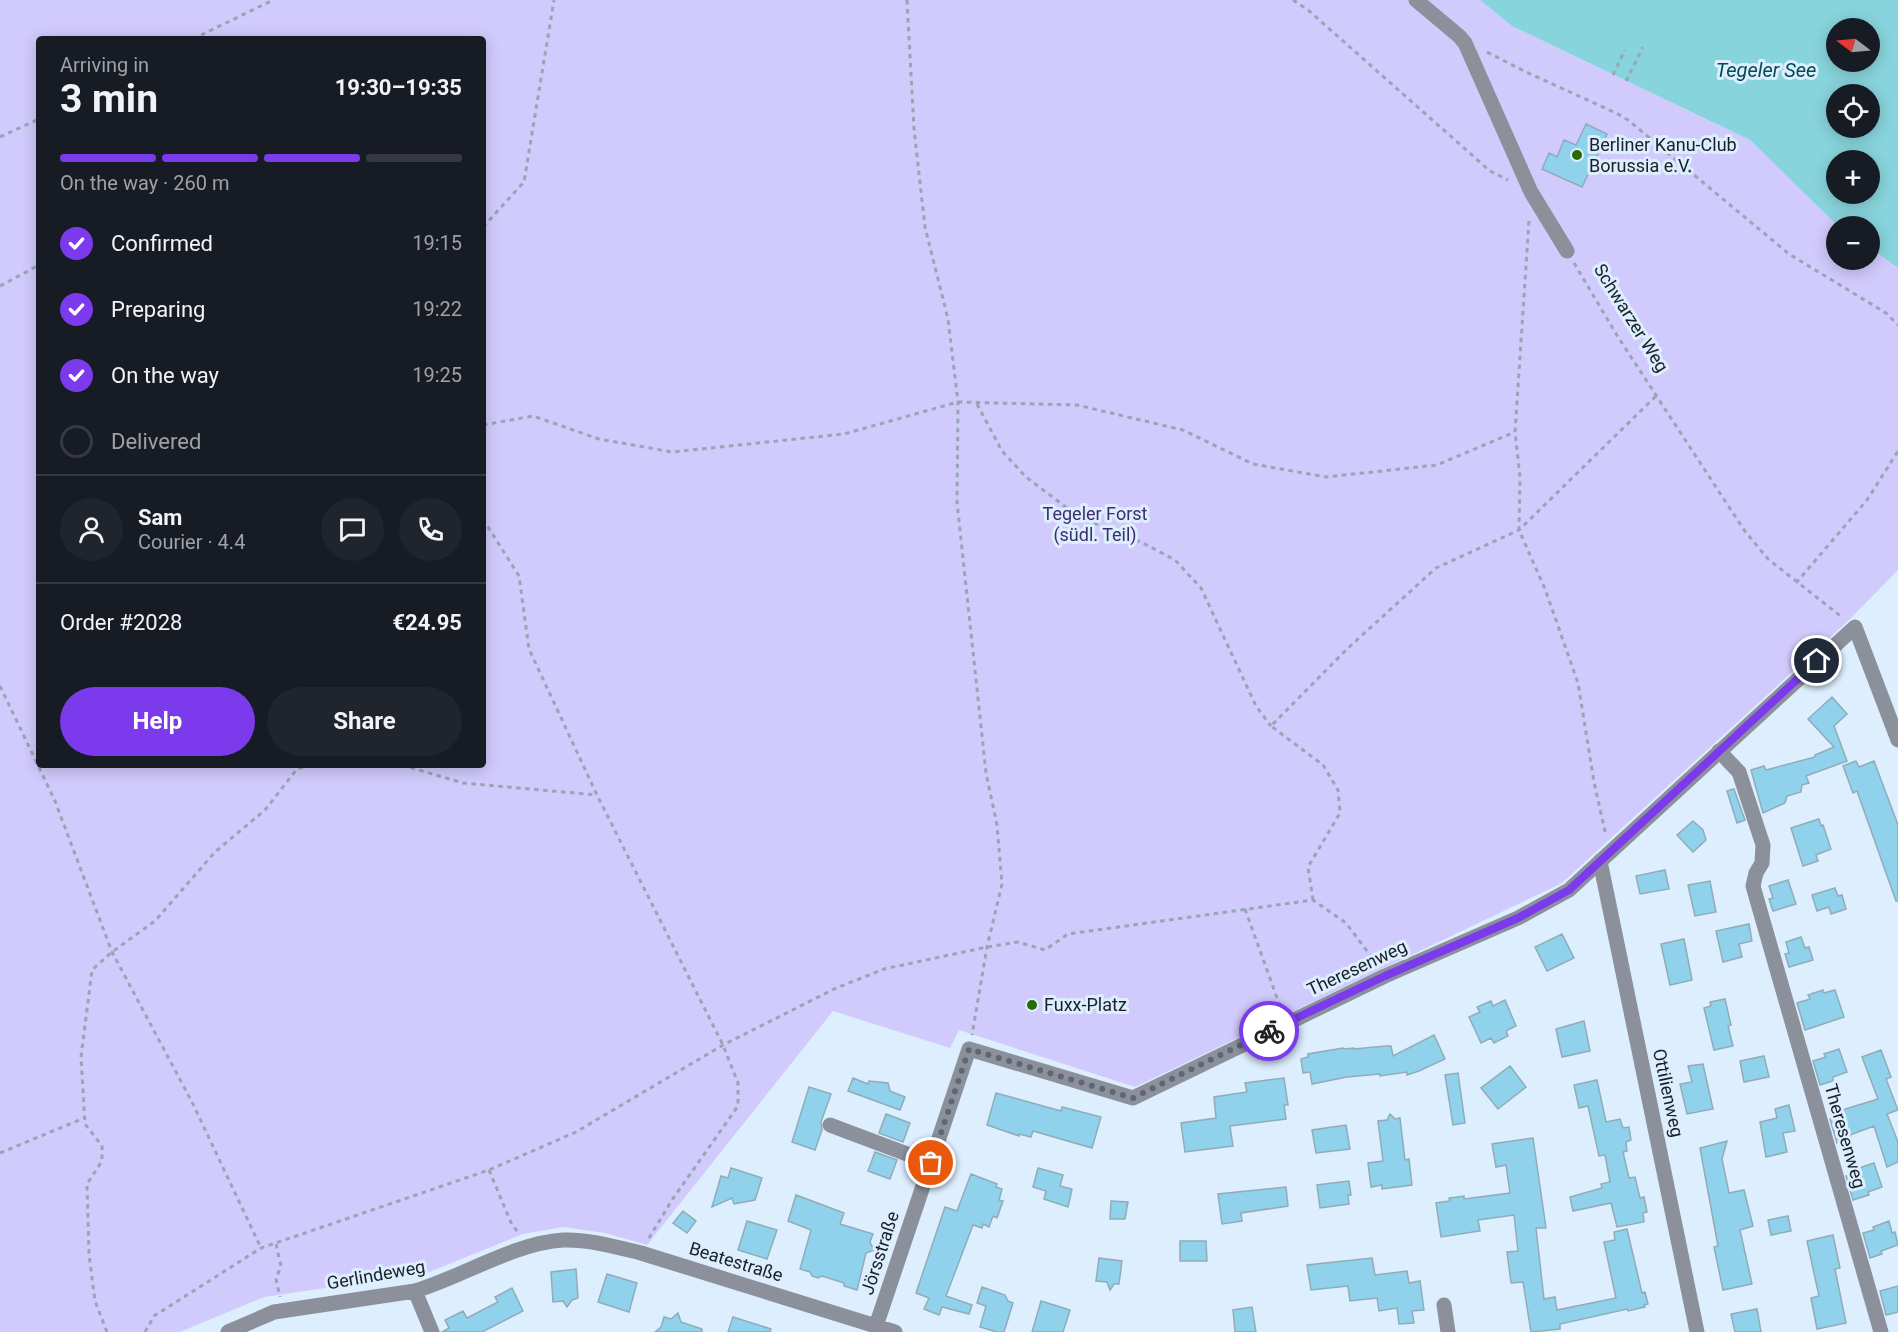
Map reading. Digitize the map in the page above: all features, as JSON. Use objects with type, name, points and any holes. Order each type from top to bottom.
[{"type":"street","points":[[1416,0],[1465,43],[1531,192],[1567,251]]},
{"type":"street","points":[[1855,627],[1898,740]]},
{"type":"street","name":"Theresenweg","points":[[969,1049],[1133,1098],[1385,976],[1518,918],[1569,890],[1855,627]]},
{"type":"street","name":"Theresenweg","points":[[1719,751],[1739,772],[1763,845],[1762,863],[1756,873],[1753,886],[1881,1332]]},
{"type":"street","name":"Ottilienweg","points":[[1600,861],[1697,1332]]},
{"type":"street","name":"Jörsstraße","points":[[875,1329],[969,1049]]},
{"type":"street","points":[[830,1125],[931,1163]]},
{"type":"street","name":"Beatestraße","points":[[564,1240],[604,1244],[641,1253],[875,1329],[895,1332]]},
{"type":"street","name":"Gerlindeweg","points":[[228,1332],[283,1310],[415,1291],[529,1246],[564,1240]]},
{"type":"street","points":[[415,1291],[432,1332]]},
{"type":"street","points":[[1444,1305],[1448,1332]]},
{"type":"path","points":[[199,36],[273,0]]},
{"type":"path","points":[[486,224],[524,182],[554,0]]},
{"type":"path","points":[[907,0],[914,129],[925,227],[948,319],[957,402],[957,502],[986,773],[997,825],[1002,884],[987,947],[969,1049]]},
{"type":"path","points":[[1293,0],[1308,10],[1490,171],[1531,192],[1515,432],[1520,477],[1519,530],[1545,589],[1578,683],[1594,782],[1606,835],[1600,861]]},
{"type":"path","points":[[1626,81],[1644,47]]},
{"type":"path","points":[[1483,50],[1628,120],[1789,254],[1886,313],[1898,325]]},
{"type":"path","points":[[1613,75],[1625,50]]},
{"type":"path","points":[[0,137],[36,120]]},
{"type":"path","name":"Schwarzer Weg","points":[[1567,251],[1617,337],[1744,530],[1768,559],[1855,627]]},
{"type":"path","points":[[0,286],[36,267]]},
{"type":"path","points":[[1271,726],[1348,648],[1436,568],[1519,530],[1656,396]]},
{"type":"path","points":[[486,424],[533,416],[599,439],[672,452],[844,434],[957,402],[1077,405],[1183,430],[1253,464],[1326,477],[1437,465],[1515,432]]},
{"type":"path","points":[[977,403],[1002,451],[1026,477],[1078,517],[1141,542],[1175,560],[1201,588],[1256,706],[1271,726],[1323,765],[1338,790],[1340,813],[1308,867],[1313,900]]},
{"type":"path","points":[[1796,583],[1867,501],[1898,451]]},
{"type":"path","points":[[486,524],[519,576],[529,649],[597,795],[723,1045],[738,1083],[738,1106],[672,1200],[641,1253]]},
{"type":"path","points":[[0,686],[36,760]]},
{"type":"path","points":[[40,768],[56,801],[112,952],[192,1102],[261,1248]]},
{"type":"path","points":[[107,1332],[95,1301],[89,1254],[87,1184],[102,1161],[102,1146],[85,1124],[81,1057],[92,970],[112,952],[155,921],[215,852],[265,810],[297,769],[300,768]]},
{"type":"path","points":[[412,768],[463,783],[597,795]]},
{"type":"path","points":[[145,1332],[154,1316],[261,1248],[489,1170],[576,1132],[723,1045],[834,989],[884,969],[1018,942],[1044,950],[1068,934],[1313,900],[1346,923],[1385,976]]},
{"type":"path","points":[[1245,909],[1286,1023]]},
{"type":"path","points":[[0,1153],[85,1117]]},
{"type":"path","points":[[489,1170],[512,1225],[529,1246]]},
{"type":"path","points":[[276,1244],[281,1266],[276,1279],[283,1310]]},
{"type":"green space","name":"Tegeler Forst (südl. Teil)","points":[[0,0],[1480,0],[1512,26],[1750,140],[1830,216],[1826,216],[1826,270],[1880,270],[1880,255],[1898,268],[1898,570],[1850,619],[1562,883],[1135,1087],[959,1030],[950,1048],[833,1011],[647,1245],[605,1233],[563,1227],[523,1234],[427,1273],[264,1297],[180,1332],[0,1332]]},
{"type":"water","name":"Tegeler See","points":[[1480,0],[1898,0],[1898,268],[1880,255],[1880,216],[1828,216],[1750,140],[1512,26]]},
{"type":"building","name":"Berliner Kanu-Club Borussia e.V.","points":[[1586,124],[1607,134],[1582,187],[1542,169],[1549,153],[1557,157],[1564,140],[1576,145]]},
{"type":"building","points":[[1832,697],[1847,714],[1834,726],[1847,761],[1806,776],[1809,783],[1802,785],[1801,792],[1787,796],[1785,803],[1763,813],[1751,770],[1764,766],[1766,770],[1815,757],[1834,747],[1808,719]]},
{"type":"building","points":[[1856,761],[1859,767],[1874,761],[1898,825],[1898,901],[1896,901],[1857,791],[1853,793],[1843,766]]},
{"type":"building","points":[[1734,789],[1745,820],[1737,823],[1727,791]]},
{"type":"building","points":[[1819,819],[1831,849],[1816,855],[1818,861],[1803,866],[1791,828]]},
{"type":"building","points":[[1693,821],[1703,830],[1706,840],[1693,852],[1677,835]]},
{"type":"building","points":[[1665,870],[1669,889],[1640,894],[1636,876]]},
{"type":"building","points":[[1788,880],[1796,904],[1773,911],[1769,899],[1773,898],[1769,886]]},
{"type":"building","points":[[1710,881],[1716,912],[1695,916],[1688,885]]},
{"type":"building","points":[[1835,888],[1838,896],[1842,895],[1846,909],[1831,914],[1829,907],[1817,911],[1812,895]]},
{"type":"building","points":[[1749,924],[1752,941],[1739,944],[1742,957],[1723,962],[1716,931]]},
{"type":"building","points":[[1562,934],[1574,958],[1547,971],[1535,947]]},
{"type":"building","points":[[1801,937],[1805,948],[1809,947],[1813,960],[1789,967],[1785,954],[1789,953],[1786,942]]},
{"type":"building","points":[[1684,939],[1692,980],[1670,985],[1661,944]]},
{"type":"building","points":[[1823,990],[1824,993],[1835,990],[1844,1017],[1805,1030],[1797,1003],[1810,999],[1808,995]]},
{"type":"building","points":[[1725,999],[1733,1046],[1714,1050],[1704,1008],[1711,1006],[1710,1002]]},
{"type":"building","points":[[1505,1000],[1516,1026],[1506,1031],[1508,1036],[1494,1043],[1491,1038],[1481,1043],[1469,1017],[1480,1012],[1477,1007],[1491,1001],[1493,1006]]},
{"type":"building","points":[[1584,1021],[1590,1051],[1562,1057],[1556,1029]]},
{"type":"building","points":[[1434,1035],[1445,1059],[1407,1075],[1407,1072],[1347,1077],[1312,1084],[1310,1072],[1303,1073],[1301,1059],[1308,1057],[1308,1054],[1343,1048],[1391,1046],[1393,1056]]},
{"type":"building","points":[[1839,1049],[1847,1072],[1833,1077],[1833,1081],[1820,1085],[1813,1061],[1826,1057],[1824,1054]]},
{"type":"building","points":[[1881,1050],[1891,1077],[1886,1079],[1898,1110],[1887,1114],[1898,1142],[1898,1162],[1887,1167],[1874,1126],[1850,1135],[1851,1138],[1837,1143],[1830,1119],[1843,1115],[1842,1110],[1878,1099],[1862,1057]]},
{"type":"building","points":[[1764,1056],[1769,1077],[1744,1082],[1740,1061]]},
{"type":"building","points":[[1703,1064],[1713,1109],[1687,1114],[1680,1084],[1692,1082],[1688,1066]]},
{"type":"building","points":[[1510,1066],[1526,1087],[1498,1109],[1481,1088]]},
{"type":"building","points":[[1458,1073],[1465,1123],[1453,1125],[1445,1075]]},
{"type":"building","points":[[853,1078],[868,1084],[869,1081],[888,1083],[890,1091],[905,1097],[900,1110],[848,1091]]},
{"type":"building","points":[[1284,1078],[1288,1105],[1284,1105],[1286,1119],[1230,1126],[1233,1146],[1185,1152],[1181,1123],[1216,1118],[1214,1097],[1247,1092],[1245,1083]]},
{"type":"building","points":[[1597,1080],[1606,1122],[1620,1119],[1623,1128],[1629,1127],[1631,1140],[1626,1142],[1627,1151],[1623,1152],[1629,1178],[1635,1177],[1640,1198],[1644,1197],[1647,1212],[1643,1213],[1644,1222],[1617,1227],[1611,1203],[1573,1211],[1570,1197],[1602,1188],[1601,1184],[1610,1182],[1605,1155],[1599,1156],[1588,1106],[1579,1108],[1574,1085]]},
{"type":"building","points":[[809,1087],[831,1094],[821,1122],[822,1130],[815,1150],[792,1142]]},
{"type":"building","points":[[996,1093],[1061,1111],[1062,1107],[1101,1117],[1092,1148],[1033,1131],[1031,1137],[1019,1134],[1019,1136],[987,1125]]},
{"type":"building","points":[[1789,1105],[1795,1131],[1783,1133],[1787,1152],[1766,1157],[1760,1122],[1777,1118],[1775,1109]]},
{"type":"building","points":[[886,1114],[910,1123],[903,1142],[879,1133]]},
{"type":"building","points":[[1390,1114],[1395,1119],[1400,1118],[1405,1160],[1409,1159],[1412,1185],[1382,1189],[1382,1185],[1371,1187],[1368,1163],[1383,1161],[1378,1121],[1387,1120]]},
{"type":"building","points":[[1346,1125],[1350,1149],[1316,1153],[1312,1130]]},
{"type":"building","points":[[1533,1138],[1546,1228],[1536,1228],[1544,1299],[1555,1297],[1557,1310],[1616,1298],[1604,1242],[1615,1240],[1614,1232],[1627,1229],[1642,1293],[1645,1292],[1648,1304],[1644,1305],[1645,1307],[1560,1324],[1560,1329],[1531,1332],[1523,1282],[1511,1283],[1507,1252],[1518,1251],[1514,1215],[1478,1220],[1480,1231],[1441,1237],[1436,1203],[1450,1201],[1449,1198],[1464,1196],[1464,1199],[1510,1193],[1506,1165],[1496,1167],[1492,1144]]},
{"type":"building","points":[[1727,1141],[1722,1159],[1729,1193],[1744,1190],[1753,1226],[1740,1230],[1752,1284],[1723,1290],[1714,1247],[1718,1246],[1700,1148]]},
{"type":"building","points":[[875,1152],[897,1160],[890,1179],[868,1171]]},
{"type":"building","points":[[1874,1163],[1882,1187],[1868,1192],[1869,1195],[1853,1200],[1846,1176]]},
{"type":"building","points":[[731,1168],[762,1178],[755,1200],[734,1204],[732,1198],[712,1207],[721,1176],[728,1178]]},
{"type":"building","points":[[1038,1168],[1063,1175],[1060,1186],[1072,1189],[1068,1207],[1044,1199],[1046,1191],[1033,1187]]},
{"type":"building","points":[[971,1174],[997,1184],[996,1187],[1002,1189],[999,1200],[1003,1201],[997,1218],[993,1216],[989,1227],[983,1224],[982,1228],[973,1225],[946,1296],[972,1305],[969,1314],[942,1307],[939,1315],[924,1309],[929,1298],[916,1293],[945,1207],[957,1211]]},
{"type":"building","points":[[1349,1181],[1351,1195],[1348,1195],[1349,1204],[1320,1208],[1317,1185]]},
{"type":"building","points":[[1286,1187],[1288,1206],[1241,1213],[1242,1221],[1222,1224],[1218,1194]]},
{"type":"building","points":[[796,1195],[844,1213],[840,1224],[873,1234],[870,1242],[874,1250],[866,1253],[857,1290],[822,1276],[818,1278],[812,1276],[810,1272],[800,1269],[811,1230],[788,1221]]},
{"type":"building","points":[[1111,1201],[1128,1202],[1125,1219],[1110,1219]]},
{"type":"building","points":[[683,1211],[696,1221],[687,1233],[673,1223]]},
{"type":"building","points":[[1788,1216],[1791,1231],[1771,1235],[1768,1220]]},
{"type":"building","points":[[747,1221],[777,1230],[767,1259],[738,1250]]},
{"type":"building","points":[[1889,1221],[1898,1245],[1870,1258],[1863,1233],[1874,1230],[1873,1227]]},
{"type":"building","points":[[1833,1235],[1840,1268],[1835,1269],[1846,1323],[1817,1329],[1811,1298],[1819,1296],[1807,1241]]},
{"type":"building","points":[[1180,1241],[1206,1241],[1207,1261],[1180,1261]]},
{"type":"building","points":[[1099,1258],[1122,1261],[1119,1284],[1114,1284],[1110,1290],[1107,1282],[1096,1281]]},
{"type":"building","points":[[1372,1258],[1375,1275],[1407,1271],[1409,1283],[1420,1281],[1424,1310],[1412,1311],[1414,1323],[1399,1324],[1397,1308],[1379,1311],[1377,1298],[1350,1301],[1348,1286],[1311,1290],[1307,1265]]},
{"type":"building","points":[[576,1269],[578,1298],[572,1300],[567,1307],[563,1301],[553,1302],[551,1272]]},
{"type":"building","points":[[607,1274],[637,1283],[629,1312],[598,1302]]},
{"type":"building","points":[[1898,1286],[1898,1312],[1886,1315],[1880,1291]]},
{"type":"building","points":[[982,1287],[1005,1295],[1008,1301],[1013,1303],[1004,1332],[980,1327],[986,1306],[977,1303]]},
{"type":"building","points":[[512,1288],[523,1311],[482,1332],[442,1332],[449,1328],[445,1320],[463,1311],[467,1318],[498,1302],[495,1297]]},
{"type":"building","points":[[1041,1301],[1070,1310],[1063,1332],[1032,1332]]},
{"type":"building","points":[[1252,1307],[1256,1332],[1235,1332],[1233,1310]]},
{"type":"building","points":[[1757,1309],[1761,1332],[1735,1332],[1731,1314]]},
{"type":"building","points":[[678,1313],[681,1322],[702,1329],[702,1332],[655,1332],[661,1327],[664,1317],[671,1319]]},
{"type":"building","points":[[733,1317],[771,1329],[770,1332],[728,1332]]},
{"type":"way so far","points":[[931,1163],[969,1049],[1133,1098],[1269,1031]]},
{"type":"place","name":"Berliner Kanu-Club Borussia e.V.","points":[[1577,155]]},
{"type":"place","name":"Fuxx-Platz","points":[[1032,1005]]},
{"type":"route","points":[[1269,1031],[1385,976],[1518,918],[1569,890],[1817,661]]}]
